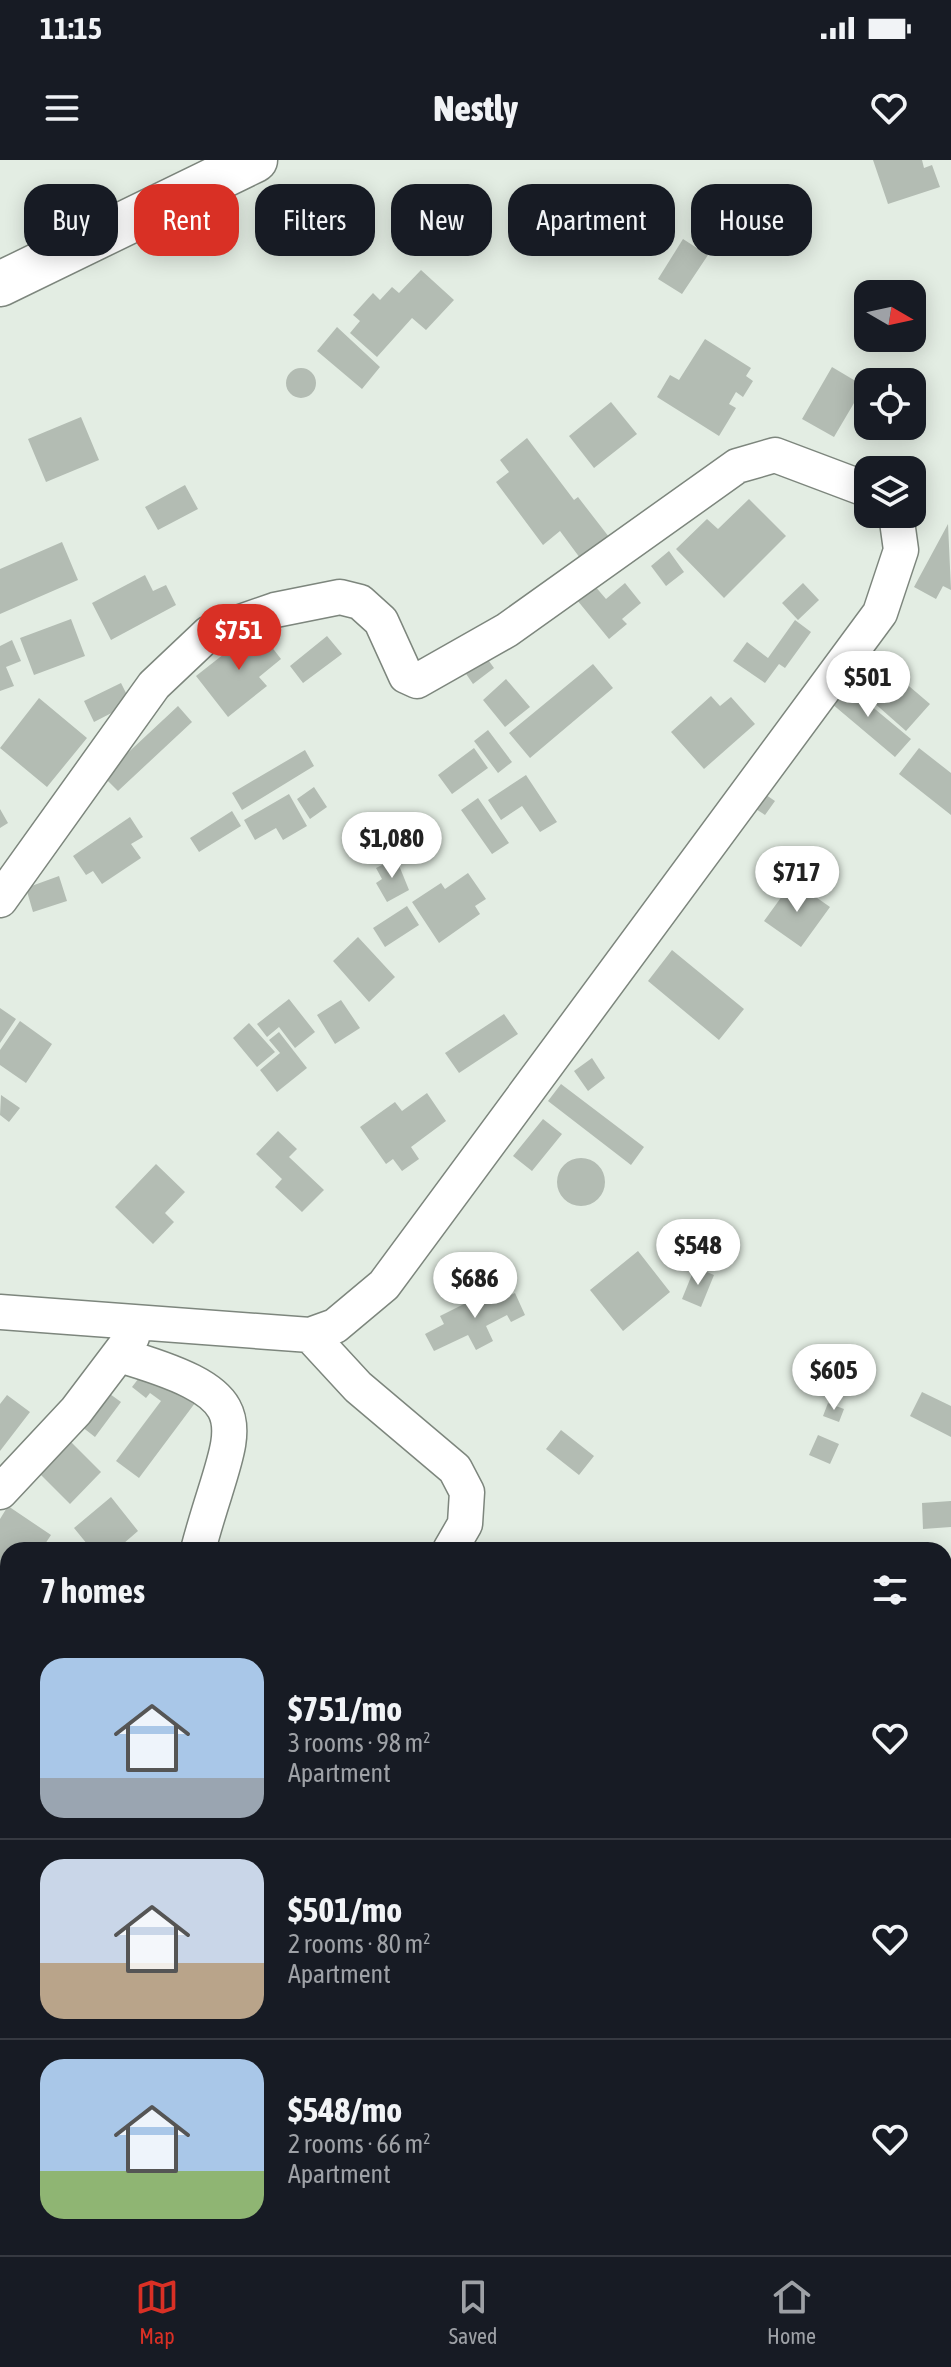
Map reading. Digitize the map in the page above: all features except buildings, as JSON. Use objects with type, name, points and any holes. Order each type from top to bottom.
[{"type":"main road","points":[[0,284],[255,160]]},
{"type":"street","points":[[0,900],[154,685],[209,633],[275,610],[340,597],[360,602],[381,621],[406,676],[417,681],[507,630],[737,466],[775,455],[854,485]]},
{"type":"street","points":[[0,1312],[310,1335],[335,1326],[384,1285],[880,613],[901,550],[898,528]]},
{"type":"street","points":[[0,1492],[76,1411],[142,1324]]},
{"type":"street","points":[[310,1335],[358,1387],[455,1469],[467,1492],[465,1524],[455,1542]]},
{"type":"street","points":[[119,1355],[174,1371],[205,1387],[227,1408],[230,1427],[228,1454],[200,1542]]}]
